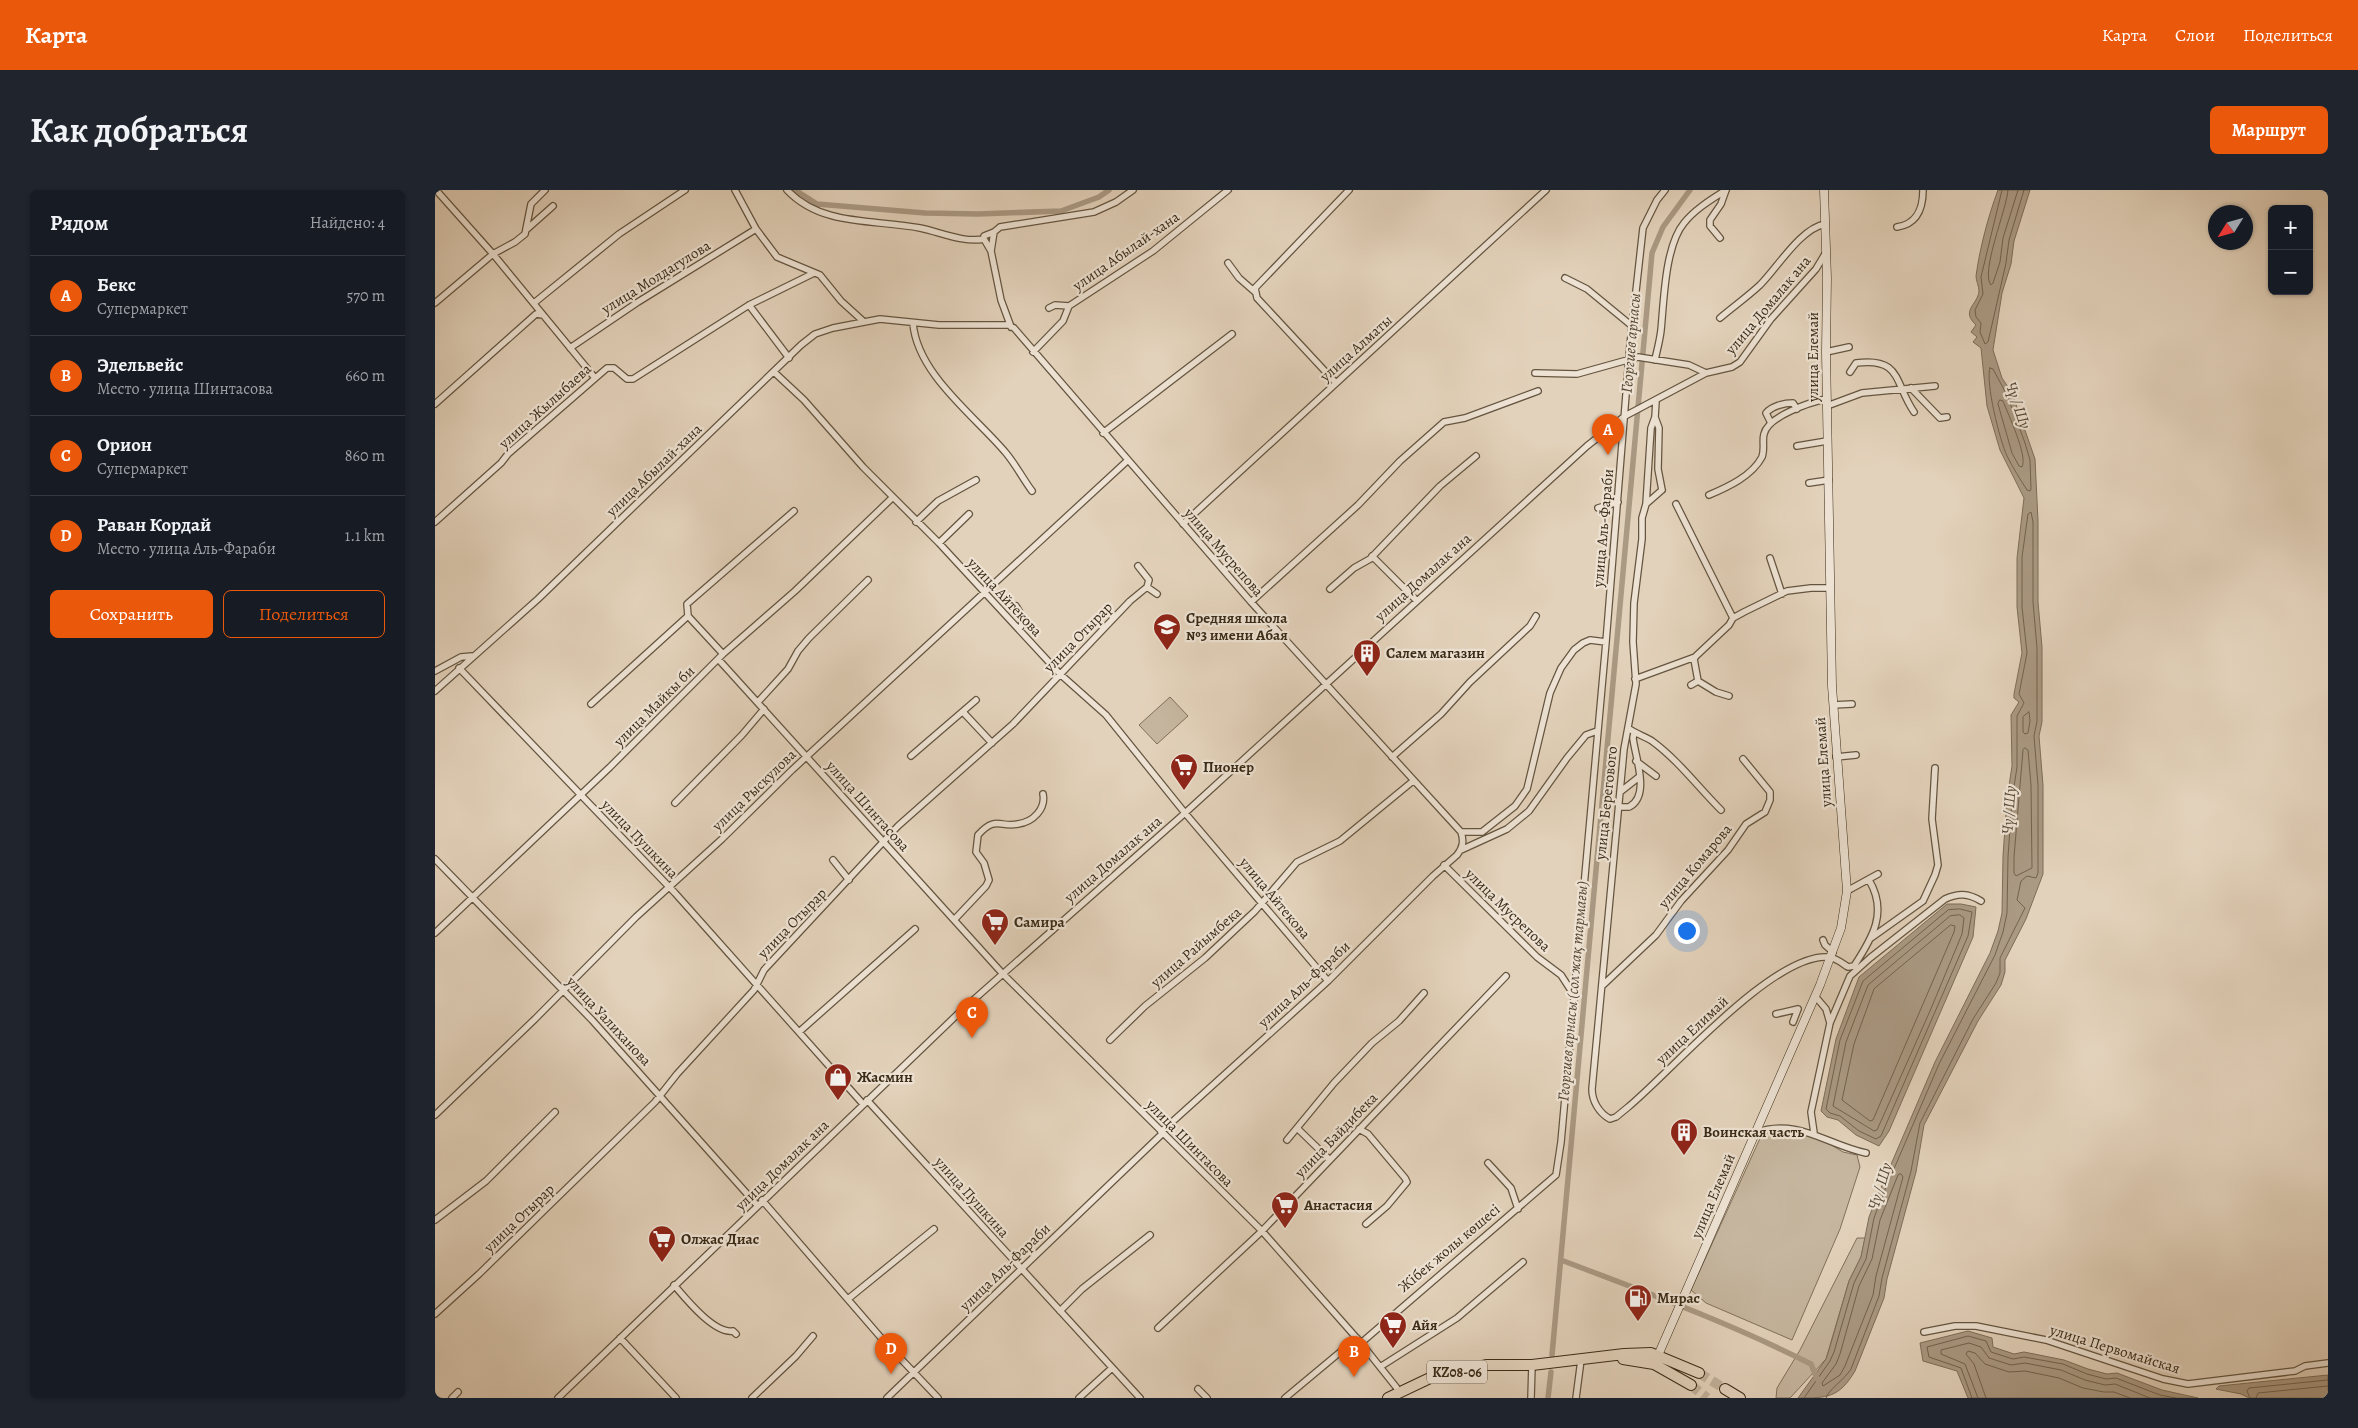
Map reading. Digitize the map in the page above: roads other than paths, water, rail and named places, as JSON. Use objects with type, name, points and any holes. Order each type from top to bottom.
[{"type":"highway","name":"KZ08-06","points":[[1388,1398],[1430,1378],[1486,1365],[1532,1364],[1609,1356],[1656,1360],[1699,1373]]},
{"type":"highway","name":"KZ08-06","points":[[1656,1360],[1691,1385]]},
{"type":"highway","points":[[1725,1388],[1741,1398]]},
{"type":"street","points":[[527,230],[531,204],[545,190]]},
{"type":"street","points":[[533,303],[619,234],[685,190]]},
{"type":"street","points":[[735,190],[756,229],[777,257],[820,276],[841,301],[863,321]]},
{"type":"street","points":[[787,190],[803,204],[842,218],[918,228],[967,239],[983,239],[984,236],[1000,227],[1094,212],[1116,202],[1133,190]]},
{"type":"street","name":"улица Абылай-хана","points":[[1033,352],[1063,321],[1069,306],[1153,251],[1228,190]]},
{"type":"street","points":[[1255,292],[1255,288],[1349,190]]},
{"type":"street","name":"улица Алматы","points":[[1183,524],[1546,190]]},
{"type":"street","points":[[1628,415],[1632,326],[1643,228],[1657,200],[1665,190]]},
{"type":"street","points":[[1720,238],[1710,226],[1709,220],[1721,204],[1726,190]]},
{"type":"street","points":[[1654,359],[1661,331],[1667,264],[1679,232],[1684,223],[1702,206],[1726,190]]},
{"type":"street","name":"улица Елемай","points":[[1656,1360],[1815,996],[1832,954],[1844,916],[1847,891],[1833,704],[1824,190]]},
{"type":"street","points":[[1897,227],[1906,226],[1917,217],[1923,204],[1923,190]]},
{"type":"street","points":[[437,193],[493,254],[595,378]]},
{"type":"street","points":[[435,302],[493,254],[525,234],[553,206]]},
{"type":"street","points":[[1720,318],[1761,284],[1806,234],[1825,224]]},
{"type":"street","name":"улица Молдагулова","points":[[570,348],[638,302],[756,229]]},
{"type":"street","points":[[994,232],[991,251],[1001,300],[1011,327],[1033,352]]},
{"type":"street","points":[[983,239],[991,251]]},
{"type":"street","name":"улица Домалак ана","points":[[557,1398],[762,1200],[1002,974],[1185,813],[1325,683],[1587,446],[1628,415],[1656,402],[1706,373],[1732,367],[1740,362],[1771,319],[1817,269],[1825,254]]},
{"type":"street","points":[[1228,263],[1239,278],[1255,292],[1257,298],[1336,383]]},
{"type":"street","name":"улица Жылыбаева","points":[[435,522],[501,463],[508,454],[595,378],[611,367],[627,379],[633,379],[749,305],[812,274]]},
{"type":"street","points":[[1565,278],[1587,289],[1632,326]]},
{"type":"street","points":[[749,305],[789,358]]},
{"type":"street","points":[[1049,308],[1055,305],[1069,306]]},
{"type":"street","points":[[435,404],[536,314],[543,316]]},
{"type":"street","name":"улица Абылай-хана","points":[[435,691],[539,598],[815,334],[863,321],[889,318],[913,323],[986,324],[1011,327]]},
{"type":"street","points":[[913,323],[916,344],[925,361],[963,408],[1007,455],[1032,491]]},
{"type":"street","points":[[1103,433],[1232,334]]},
{"type":"street","points":[[1826,352],[1849,347]]},
{"type":"street","name":"улица Мусрепова","points":[[1033,352],[1251,602],[1461,832]]},
{"type":"street","points":[[1535,373],[1577,374],[1638,357],[1689,365],[1706,373]]},
{"type":"street","points":[[1851,372],[1856,363],[1876,363],[1888,366],[1897,376],[1901,389],[1914,412]]},
{"type":"street","name":"улица Айтекова","points":[[774,372],[809,405],[892,498],[939,543],[1059,674],[1106,715],[1185,813],[1328,981]]},
{"type":"street","points":[[1709,495],[1732,485],[1757,463],[1763,451],[1764,433],[1771,423],[1797,409],[1862,394],[1935,386]]},
{"type":"street","points":[[1911,388],[1941,418],[1947,417]]},
{"type":"street","points":[[1251,602],[1358,504],[1399,461],[1444,422],[1465,418],[1537,390]]},
{"type":"street","name":"улица Берегового","points":[[1592,1089],[1620,792],[1635,679],[1633,642],[1635,603],[1642,518],[1646,504],[1651,428],[1655,417],[1656,402]]},
{"type":"street","points":[[1771,423],[1766,413],[1768,410],[1785,403],[1793,403],[1797,409]]},
{"type":"street","name":"улица Аль-Фараби","points":[[887,1398],[1162,1133],[1328,981],[1461,850],[1507,829],[1529,811],[1567,758],[1587,736],[1597,731],[1628,415]]},
{"type":"street","name":"улица Берегового","points":[[1646,504],[1665,490],[1658,469],[1659,428],[1655,417]]},
{"type":"street","points":[[1797,446],[1827,441]]},
{"type":"street","points":[[1330,589],[1372,556],[1440,486],[1476,456]]},
{"type":"street","name":"улица Рыскулова","points":[[435,1115],[637,917],[735,828],[807,756],[1127,461]]},
{"type":"street","points":[[916,522],[938,501],[976,480]]},
{"type":"street","points":[[1809,483],[1829,480]]},
{"type":"street","name":"улица Майкы би","points":[[435,932],[580,795],[723,654],[795,591],[892,498]]},
{"type":"street","points":[[1597,508],[1618,502]]},
{"type":"street","points":[[1676,504],[1733,618]]},
{"type":"street","points":[[723,654],[688,616],[685,608],[688,602],[793,512]]},
{"type":"street","points":[[939,543],[969,514]]},
{"type":"street","points":[[1372,556],[1416,600]]},
{"type":"street","points":[[1770,558],[1782,594]]},
{"type":"street","points":[[1138,566],[1149,580],[1147,587],[1157,594]]},
{"type":"street","points":[[758,702],[788,669],[798,651],[809,638],[868,580]]},
{"type":"street","name":"улица Отырар","points":[[435,1314],[479,1274],[660,1096],[757,986],[764,970],[884,841],[992,743],[1147,587]]},
{"type":"street","points":[[1635,679],[1695,657],[1729,625],[1733,618],[1782,594],[1797,589],[1831,588]]},
{"type":"street","points":[[1016,606],[1023,617],[1023,622],[1019,629]]},
{"type":"street","points":[[591,704],[688,616]]},
{"type":"street","points":[[1392,757],[1441,714],[1470,682],[1530,626],[1536,616]]},
{"type":"street","points":[[1461,850],[1463,838],[1461,832],[1482,832],[1515,806],[1527,789],[1550,693],[1561,668],[1583,643],[1590,640],[1606,642]]},
{"type":"street","points":[[435,671],[461,657],[472,656]]},
{"type":"street","points":[[1695,657],[1699,681],[1715,692],[1729,696]]},
{"type":"street","name":"улица Шинтасова","points":[[719,660],[1002,974],[1262,1231],[1359,1340],[1400,1392]]},
{"type":"street","name":"улица Пушкина","points":[[459,668],[670,888],[799,1032],[1021,1268],[1140,1398]]},
{"type":"street","points":[[1691,685],[1699,681]]},
{"type":"street","points":[[911,756],[976,700]]},
{"type":"street","points":[[1833,704],[1852,704]]},
{"type":"street","points":[[675,803],[741,735],[763,709]]},
{"type":"street","points":[[963,712],[992,743]]},
{"type":"street","name":"улица Берегового","points":[[1628,728],[1634,733],[1650,740],[1675,762],[1721,810]]},
{"type":"street","points":[[1574,995],[1597,731]]},
{"type":"street","points":[[1619,807],[1629,807],[1639,799],[1640,789],[1634,733]]},
{"type":"street","points":[[1836,758],[1856,755]]},
{"type":"street","name":"улица Комарова","points":[[1602,986],[1656,935],[1681,901],[1728,850],[1746,824],[1765,812],[1770,800],[1770,792],[1743,759]]},
{"type":"street","points":[[1636,761],[1656,776]]},
{"type":"street","points":[[1871,938],[1923,901],[1935,875],[1938,865],[1932,819],[1935,768]]},
{"type":"street","points":[[1620,792],[1639,777]]},
{"type":"street","name":"улица Райымбека","points":[[1110,1040],[1145,1006],[1205,958],[1262,902],[1297,862],[1340,840],[1413,781]]},
{"type":"street","points":[[954,920],[986,886],[989,880],[984,863],[976,852],[978,835],[994,824],[1019,824],[1039,813],[1044,804],[1043,794]]},
{"type":"street","name":"улица Уалиханова","points":[[435,859],[474,897],[563,991],[757,1205]]},
{"type":"street","points":[[833,860],[849,880]]},
{"type":"street","name":"улица Мусрепова","points":[[1445,865],[1525,945],[1561,975],[1574,995]]},
{"type":"street","points":[[1847,891],[1878,874]]},
{"type":"street","points":[[1823,940],[1832,954],[1848,967],[1854,966],[1871,938],[1879,903],[1876,892],[1869,880]]},
{"type":"street","points":[[1814,1133],[1811,1112],[1830,1023],[1850,976],[1870,958],[1945,900],[1957,894],[1971,896],[1981,902]]},
{"type":"street","points":[[799,1032],[915,929]]},
{"type":"street","name":"улица Елимай","points":[[1592,1089],[1595,1103],[1604,1116],[1610,1119],[1616,1117],[1708,1030],[1767,982],[1806,961],[1832,954]]},
{"type":"street","name":"улица Байдибека","points":[[1158,1328],[1262,1231],[1506,976]]},
{"type":"street","points":[[1287,1140],[1334,1083],[1372,1043],[1399,1021],[1424,993]]},
{"type":"street","name":"Жібек жолы көшесі","points":[[1285,1398],[1359,1340],[1555,1175],[1561,1142],[1574,995]]},
{"type":"street","points":[[1815,996],[1823,1003],[1835,1009]]},
{"type":"street","points":[[1823,1003],[1830,1023]]},
{"type":"street","points":[[1776,1014],[1798,1009],[1793,1022]]},
{"type":"street","points":[[435,1220],[486,1181],[555,1112]]},
{"type":"street","points":[[1755,1133],[1777,1127],[1814,1133],[1848,1149],[1866,1153]]},
{"type":"street","points":[[1297,1128],[1330,1160]]},
{"type":"street","points":[[1359,1129],[1368,1134],[1407,1182],[1387,1206],[1366,1224]]},
{"type":"street","points":[[1488,1163],[1511,1188],[1518,1208]]},
{"type":"street","points":[[762,1200],[914,1374],[938,1398]]},
{"type":"street","points":[[849,1299],[934,1230]]},
{"type":"street","points":[[1060,1311],[1082,1289],[1150,1235]]},
{"type":"street","points":[[1380,1367],[1457,1318],[1523,1262]]},
{"type":"street","points":[[674,1285],[716,1326],[725,1332],[733,1331],[736,1334]]},
{"type":"street","name":"улица Первомайская","points":[[1924,1332],[1955,1326],[1976,1326],[2046,1340],[2163,1379],[2188,1384],[2295,1371],[2305,1366],[2328,1363]]},
{"type":"street","points":[[752,1398],[813,1336]]},
{"type":"street","points":[[620,1338],[676,1398]]},
{"type":"street","points":[[1576,1398],[1581,1360]]},
{"type":"street","points":[[1531,1398],[1532,1364]]},
{"type":"street","points":[[1079,1398],[1112,1368]]},
{"type":"street","points":[[1199,1389],[1207,1398]]},
{"type":"street","points":[[452,1398],[458,1392]]},
{"type":"water","name":"Чү / Шу","points":[[1998,190],[2030,190],[2014,241],[2011,264],[2002,293],[1993,350],[2002,378],[2012,393],[2035,459],[2038,521],[2038,602],[2042,647],[2042,722],[2039,736],[2043,785],[2043,874],[2026,919],[2005,960],[2005,972],[2001,985],[1978,1021],[1924,1125],[1916,1172],[1887,1279],[1884,1298],[1855,1371],[1843,1387],[1831,1395],[1817,1398],[1798,1398],[1826,1359],[1849,1281],[1861,1257],[1869,1217],[1935,1062],[1990,953],[2002,913],[2003,856],[2007,799],[2012,766],[2011,715],[2019,702],[2014,698],[2014,694],[2022,653],[2017,607],[2017,558],[2024,498],[2000,450],[1987,406],[1981,348],[1973,342],[1977,337],[1971,332],[1976,325],[1971,320],[1970,315],[1971,308],[1978,296],[1979,289],[1976,276],[1980,254]]},
{"type":"water","points":[[1947,904],[1976,907],[1973,937],[1889,1131],[1879,1146],[1856,1135],[1838,1120],[1827,1117],[1821,1111],[1836,1039],[1859,977]]},
{"type":"water","points":[[1968,1331],[1992,1338],[1993,1347],[2014,1354],[2024,1352],[2064,1360],[2107,1374],[2117,1373],[2162,1390],[2198,1398],[1968,1398],[1957,1371],[1923,1361],[1920,1343]]},
{"type":"water","points":[[2328,1375],[2328,1398],[2249,1398],[2241,1394],[2216,1389],[2219,1386]]},
{"type":"waterway","points":[[795,190],[817,204],[925,213],[978,214],[1061,211],[1099,197],[1109,190]]},
{"type":"waterway","name":"Георгиев арнасы (сол жақ тармағы)","points":[[1552,1355],[1652,253],[1663,227],[1690,190]]},
{"type":"waterway","points":[[1561,1260],[1750,1335],[1811,1364],[1817,1379]]},
{"type":"waterway","name":"Георгиев арнасы","points":[[1548,1398],[1551,1372]]},
{"type":"tunnel","points":[[1699,1373],[1725,1389]]},
{"type":"tunnel","points":[[1691,1385],[1707,1398]]},
{"type":"place","name":"Бекс","points":[[1608,455]]},
{"type":"place","name":"Средняя школа №3 имени Абая","points":[[1167,651]]},
{"type":"place","name":"Салем магазин","points":[[1367,677]]},
{"type":"place","name":"Пионер","points":[[1184,791]]},
{"type":"place","name":"Самира","points":[[995,946]]},
{"type":"place","name":"Орион","points":[[972,1038]]},
{"type":"place","name":"Жасмин","points":[[838,1101]]},
{"type":"place","name":"Воинская часть","points":[[1684,1156]]},
{"type":"place","name":"Анастасия","points":[[1285,1229]]},
{"type":"place","name":"Олжас Диас","points":[[662,1263]]},
{"type":"place","name":"Мирас","points":[[1638,1322]]},
{"type":"place","name":"Айя","points":[[1393,1349]]},
{"type":"place","name":"Раван Кордай","points":[[891,1374]]},
{"type":"place","name":"Эдельвейс","points":[[1354,1377]]}]
